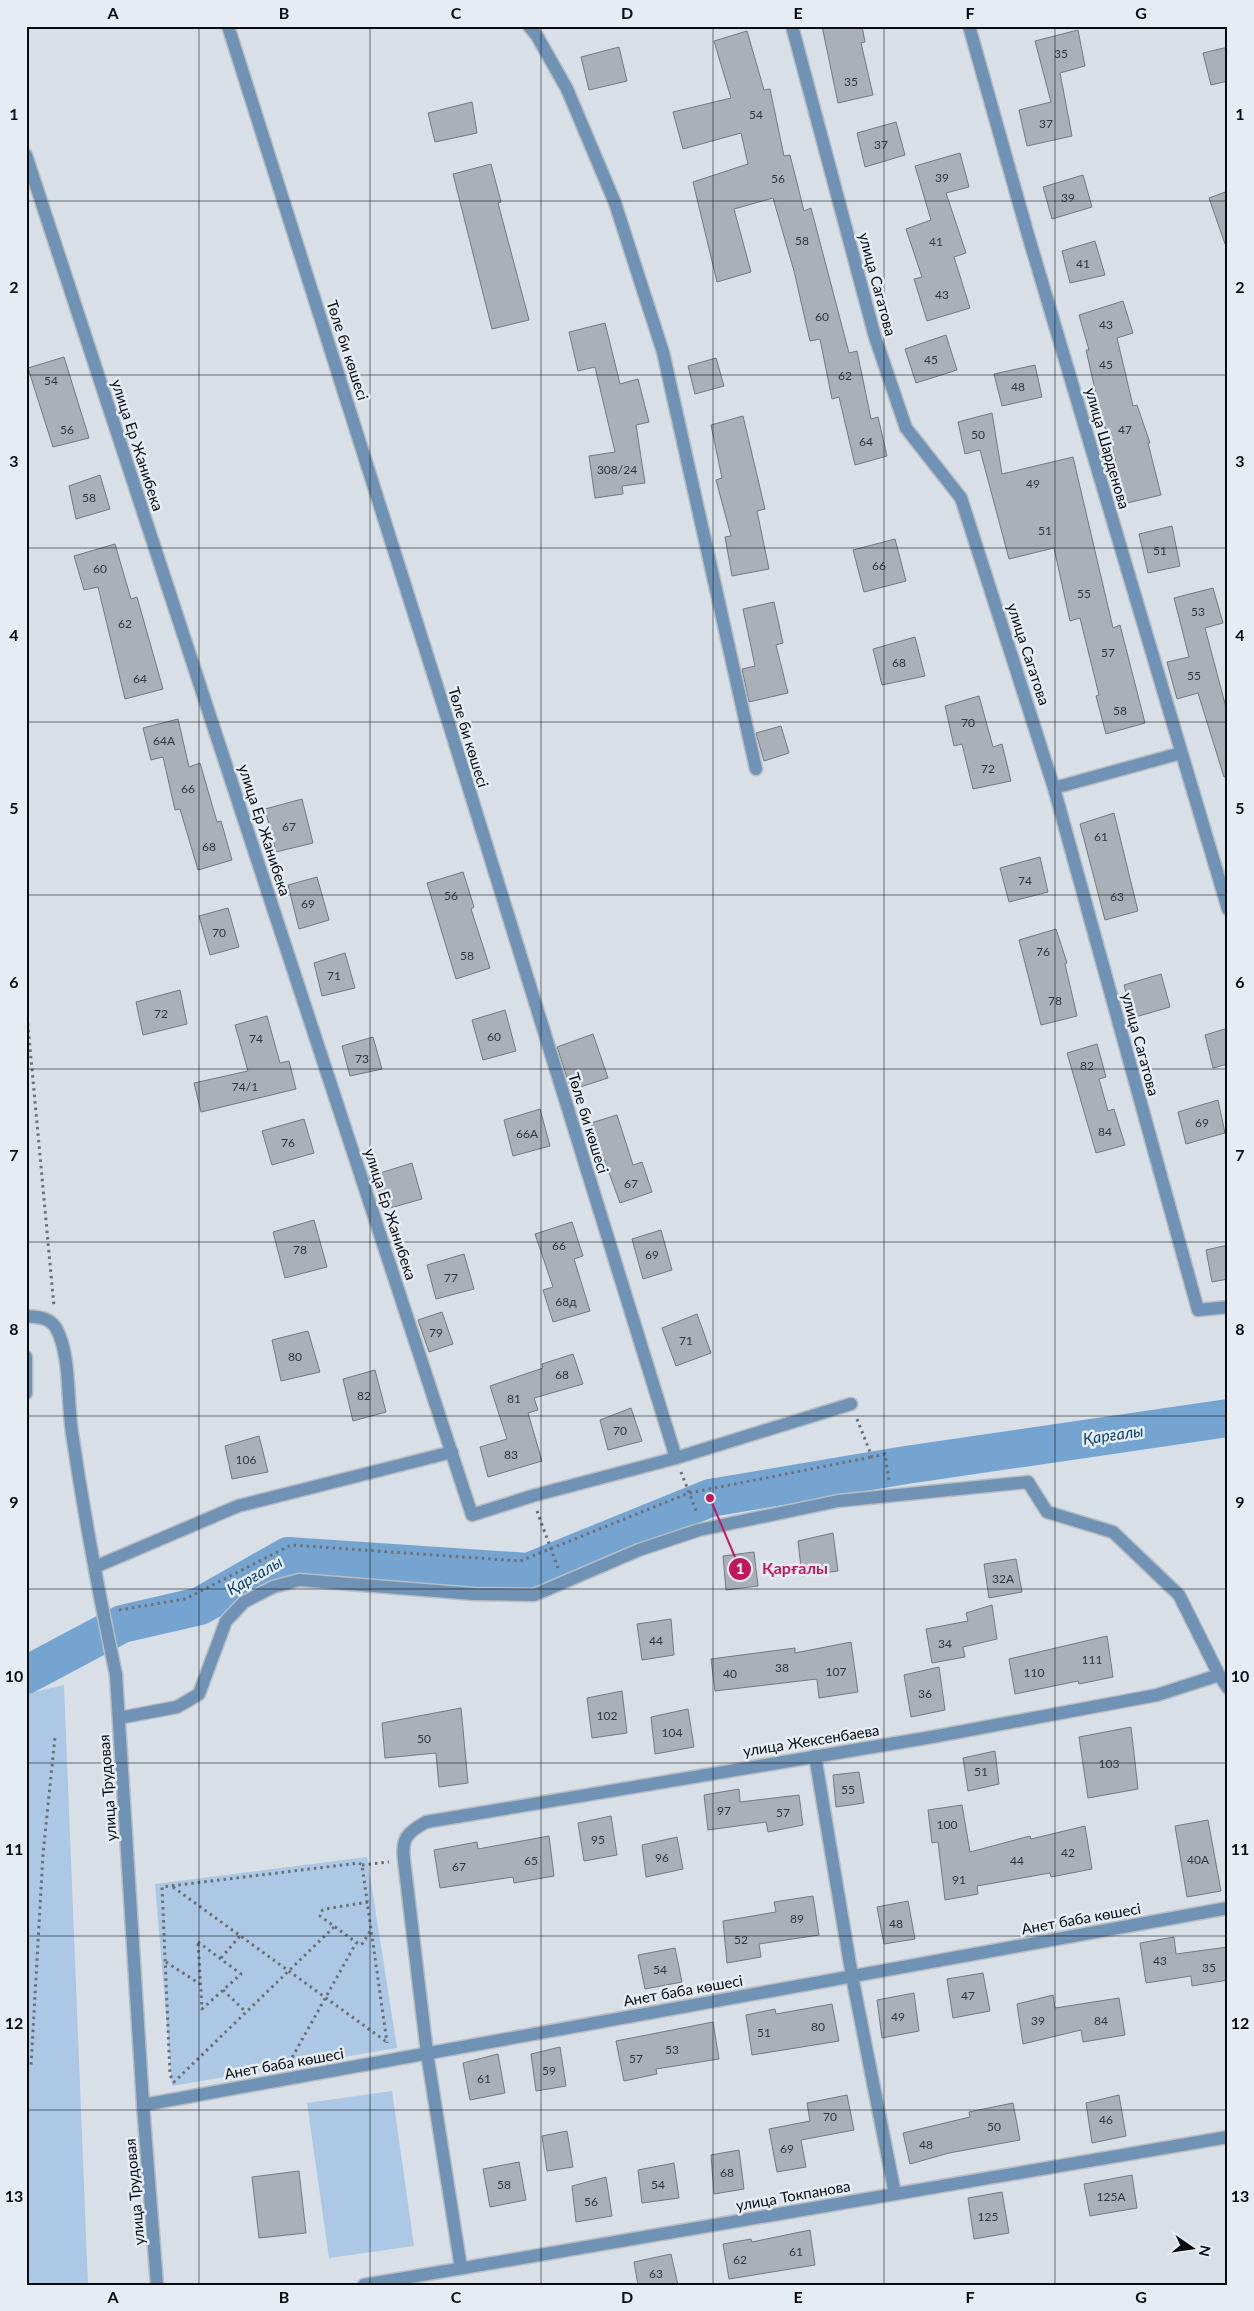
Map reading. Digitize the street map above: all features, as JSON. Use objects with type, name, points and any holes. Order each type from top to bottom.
[{"type":"street","name":"Төле би көшесі","points":[[228,26],[451,730],[676,1458]]},
{"type":"street","points":[[529,26],[567,88],[615,203],[660,342],[756,769]]},
{"type":"street","name":"улица Сагатова","points":[[792,26],[875,337],[906,428],[962,498],[1054,788],[1198,1310],[1228,1307]]},
{"type":"street","name":"улица Шарденова","points":[[969,26],[1028,235],[1228,909]]},
{"type":"street","name":"улица Ер Жанибека","points":[[26,154],[472,1515],[532,1496]]},
{"type":"street","points":[[1054,788],[1181,753]]},
{"type":"street","points":[[26,1316],[44,1318],[52,1323],[57,1330]]},
{"type":"street","name":"улица Трудовая","points":[[57,1330],[63,1345],[72,1431],[103,1615],[116,1675],[143,2104],[158,2285]]},
{"type":"street","points":[[26,1357],[26,1393]]},
{"type":"street","points":[[532,1496],[676,1458],[851,1404]]},
{"type":"street","points":[[95,1567],[238,1506],[452,1452]]},
{"type":"street","points":[[119,1718],[177,1707],[199,1694],[226,1621],[244,1602],[273,1587],[299,1580],[474,1594],[534,1595],[640,1550],[699,1530],[838,1501],[1028,1482],[1046,1512],[1113,1532],[1180,1595],[1219,1675],[1228,1688]]},
{"type":"street","name":"улица Жексенбаева","points":[[404,1860],[402,1848],[409,1831],[426,1822],[932,1737],[1158,1695],[1219,1675]]},
{"type":"street","points":[[815,1756],[852,1976],[895,2194]]},
{"type":"street","points":[[404,1860],[427,2053],[461,2268]]},
{"type":"street","name":"Анет баба көшесі","points":[[143,2104],[1228,1908]]},
{"type":"street","name":"улица Токпанова","points":[[364,2285],[1228,2138]]},
{"type":"path","points":[[26,1004],[57,1330]]},
{"type":"path","points":[[851,1404],[872,1457]]},
{"type":"path","points":[[103,1615],[185,1599],[291,1545],[520,1561],[689,1493],[884,1454],[889,1479]]},
{"type":"path","points":[[689,1493],[696,1510]]},
{"type":"path","points":[[532,1496],[559,1569]]},
{"type":"path","points":[[26,2067],[31,2066],[43,1854],[56,1737]]},
{"type":"path","points":[[174,2082],[170,2075],[162,1887],[359,1863],[362,1865],[404,1860]]},
{"type":"path","points":[[362,1865],[388,2043]]},
{"type":"path","points":[[173,1887],[388,2043]]},
{"type":"path","points":[[368,1902],[321,1911],[320,1916],[360,1945],[372,1928]]},
{"type":"path","points":[[174,2082],[334,1927]]},
{"type":"path","points":[[220,1958],[240,1936]]},
{"type":"path","points":[[198,1942],[220,1958],[241,1974],[202,2009],[198,1942]]},
{"type":"path","points":[[289,2064],[356,1943]]},
{"type":"path","points":[[165,1962],[200,1984]]},
{"type":"path","points":[[223,1990],[246,2012]]},
{"type":"path","points":[[379,2045],[388,2043]]},
{"type":"path","points":[[279,2065],[298,2062]]},
{"type":"path","points":[[174,2082],[184,2081]]},
{"type":"shaded area","points":[[64,1685],[88,2285],[26,2285],[26,1694]]},
{"type":"shaded area","points":[[367,1857],[397,2048],[172,2086],[155,1884]]},
{"type":"shaded area","points":[[392,2091],[414,2246],[329,2258],[307,2103]]},
{"type":"building","points":[[822,26],[862,26],[865,42],[861,43],[873,95],[838,103]]},
{"type":"building","points":[[1078,30],[1085,66],[1060,73],[1072,136],[1027,146],[1019,110],[1051,102],[1035,41]]},
{"type":"building","points":[[747,31],[764,90],[770,89],[784,156],[790,155],[804,211],[811,208],[849,353],[857,351],[871,419],[878,417],[887,456],[855,465],[839,397],[832,399],[820,339],[810,341],[794,271],[773,198],[734,209],[751,272],[717,282],[693,182],[748,164],[741,133],[683,149],[673,112],[731,98],[714,41]]},
{"type":"building","points":[[619,47],[627,81],[589,90],[581,57]]},
{"type":"building","points":[[1228,47],[1228,81],[1211,85],[1203,53]]},
{"type":"building","points":[[472,102],[477,133],[435,142],[428,113]]},
{"type":"building","points":[[896,122],[905,155],[865,167],[857,133]]},
{"type":"building","points":[[960,153],[969,187],[946,193],[966,253],[954,257],[970,308],[927,321],[914,279],[922,277],[906,229],[931,220],[915,166]]},
{"type":"building","points":[[491,164],[501,202],[498,203],[529,320],[492,329],[453,174]]},
{"type":"building","points":[[1083,175],[1092,207],[1052,219],[1043,187]]},
{"type":"building","points":[[1228,191],[1228,244],[1225,244],[1209,198]]},
{"type":"building","points":[[1095,241],[1105,275],[1070,283],[1062,251]]},
{"type":"building","points":[[1123,301],[1133,333],[1117,338],[1133,406],[1137,405],[1150,443],[1148,443],[1161,495],[1123,504],[1113,470],[1118,468],[1101,416],[1086,350],[1089,350],[1079,315]]},
{"type":"building","points":[[605,323],[620,384],[638,379],[649,422],[636,425],[645,483],[622,486],[623,494],[595,498],[589,456],[615,452],[595,367],[578,371],[569,332]]},
{"type":"building","points":[[946,335],[957,370],[916,383],[905,349]]},
{"type":"building","points":[[64,357],[89,438],[53,447],[28,368]]},
{"type":"building","points":[[716,358],[724,386],[695,394],[688,366]]},
{"type":"building","points":[[1035,365],[1042,397],[1002,406],[994,374]]},
{"type":"building","points":[[992,413],[1002,474],[1073,457],[1113,628],[1120,625],[1145,723],[1106,734],[1096,696],[1099,695],[1080,618],[1070,621],[1054,548],[1009,559],[980,450],[965,454],[958,422]]},
{"type":"building","points":[[743,416],[765,509],[757,511],[769,569],[732,576],[725,537],[731,536],[716,480],[722,478],[711,425]]},
{"type":"building","points":[[100,475],[110,509],[76,519],[69,486]]},
{"type":"building","points":[[1172,526],[1180,566],[1148,573],[1139,534]]},
{"type":"building","points":[[895,539],[906,581],[864,592],[853,550]]},
{"type":"building","points":[[115,544],[131,599],[137,597],[163,689],[125,699],[98,587],[84,590],[74,556]]},
{"type":"building","points":[[1213,588],[1223,623],[1205,628],[1228,715],[1228,776],[1224,777],[1198,693],[1177,699],[1167,662],[1189,657],[1174,598]]},
{"type":"building","points":[[774,602],[783,643],[776,645],[788,693],[749,702],[742,669],[755,666],[743,609]]},
{"type":"building","points":[[915,637],[925,676],[882,685],[873,649]]},
{"type":"building","points":[[979,696],[993,747],[1002,744],[1011,781],[973,789],[962,744],[954,746],[945,706]]},
{"type":"building","points":[[178,719],[189,767],[200,763],[217,822],[221,821],[232,860],[198,870],[180,809],[175,810],[163,757],[151,760],[143,728]]},
{"type":"building","points":[[781,726],[789,753],[764,761],[756,733]]},
{"type":"building","points":[[302,799],[313,843],[276,852],[265,809]]},
{"type":"building","points":[[1114,813],[1138,911],[1105,920],[1080,824]]},
{"type":"building","points":[[1040,857],[1048,892],[1009,902],[1000,868]]},
{"type":"building","points":[[463,872],[474,907],[471,909],[490,968],[456,979],[427,883]]},
{"type":"building","points":[[317,877],[329,920],[299,929],[288,885]]},
{"type":"building","points":[[228,908],[239,947],[210,955],[199,916]]},
{"type":"building","points":[[1056,929],[1067,963],[1065,964],[1077,1016],[1041,1025],[1019,940]]},
{"type":"building","points":[[345,953],[355,988],[322,996],[314,963]]},
{"type":"building","points":[[1161,974],[1170,1007],[1132,1018],[1124,985]]},
{"type":"building","points":[[180,990],[187,1024],[143,1035],[136,1002]]},
{"type":"building","points":[[505,1010],[516,1051],[483,1060],[472,1020]]},
{"type":"building","points":[[267,1016],[280,1063],[289,1061],[296,1089],[201,1112],[194,1083],[248,1071],[235,1025]]},
{"type":"building","points":[[1228,1028],[1228,1064],[1213,1068],[1205,1035]]},
{"type":"building","points":[[593,1034],[608,1078],[571,1090],[557,1047]]},
{"type":"building","points":[[373,1037],[382,1069],[350,1076],[342,1046]]},
{"type":"building","points":[[1097,1044],[1106,1077],[1099,1079],[1108,1111],[1114,1109],[1125,1145],[1096,1153],[1067,1053]]},
{"type":"building","points":[[1218,1100],[1225,1133],[1186,1144],[1178,1112]]},
{"type":"building","points":[[540,1109],[550,1146],[513,1156],[504,1120]]},
{"type":"building","points":[[617,1115],[633,1165],[642,1162],[652,1192],[620,1203],[591,1123]]},
{"type":"building","points":[[304,1119],[314,1153],[272,1165],[262,1131]]},
{"type":"building","points":[[412,1163],[422,1199],[383,1210],[374,1175]]},
{"type":"building","points":[[314,1220],[327,1267],[285,1278],[273,1232]]},
{"type":"building","points":[[572,1222],[583,1256],[574,1259],[590,1311],[553,1322],[543,1290],[553,1287],[535,1234]]},
{"type":"building","points":[[661,1230],[672,1270],[643,1279],[632,1239]]},
{"type":"building","points":[[1228,1245],[1228,1279],[1212,1282],[1206,1250]]},
{"type":"building","points":[[464,1254],[474,1289],[436,1299],[427,1265]]},
{"type":"building","points":[[442,1312],[453,1344],[429,1352],[418,1320]]},
{"type":"building","points":[[697,1314],[711,1353],[676,1366],[662,1328]]},
{"type":"building","points":[[308,1331],[320,1372],[281,1381],[272,1340]]},
{"type":"building","points":[[573,1354],[583,1384],[534,1398],[538,1410],[528,1413],[542,1461],[488,1477],[480,1447],[507,1439],[490,1386],[543,1368],[542,1364]]},
{"type":"building","points":[[375,1370],[386,1412],[353,1421],[343,1379]]},
{"type":"building","points":[[631,1408],[642,1441],[608,1450],[600,1420]]},
{"type":"building","points":[[259,1436],[268,1472],[232,1479],[225,1446]]},
{"type":"building","points":[[833,1533],[838,1571],[802,1576],[798,1541]]},
{"type":"building","points":[[754,1552],[758,1586],[726,1590],[723,1556]]},
{"type":"building","points":[[1016,1559],[1022,1592],[989,1598],[984,1564]]},
{"type":"building","points":[[992,1605],[997,1639],[963,1647],[965,1657],[932,1663],[926,1629],[968,1621],[966,1613]]},
{"type":"building","points":[[671,1619],[674,1655],[642,1660],[637,1624]]},
{"type":"building","points":[[1107,1636],[1113,1677],[1079,1684],[1078,1681],[1015,1694],[1009,1659]]},
{"type":"building","points":[[851,1642],[858,1692],[819,1698],[817,1679],[715,1691],[711,1659],[795,1648],[795,1653]]},
{"type":"building","points":[[939,1667],[945,1710],[911,1717],[904,1675]]},
{"type":"building","points":[[622,1691],[627,1733],[592,1738],[587,1698]]},
{"type":"building","points":[[461,1708],[468,1783],[439,1787],[436,1753],[385,1758],[382,1723]]},
{"type":"building","points":[[688,1709],[694,1747],[655,1754],[651,1717]]},
{"type":"building","points":[[1131,1727],[1138,1789],[1088,1798],[1079,1737]]},
{"type":"building","points":[[995,1751],[999,1784],[968,1791],[963,1758]]},
{"type":"building","points":[[859,1772],[864,1803],[836,1807],[833,1775]]},
{"type":"building","points":[[739,1789],[740,1802],[799,1795],[803,1825],[768,1832],[766,1822],[708,1830],[704,1795]]},
{"type":"building","points":[[962,1805],[970,1852],[1030,1836],[1031,1839],[1085,1826],[1092,1869],[1051,1877],[1050,1873],[977,1886],[978,1894],[945,1900],[938,1842],[932,1843],[928,1810]]},
{"type":"building","points":[[611,1816],[617,1855],[584,1861],[578,1823]]},
{"type":"building","points":[[1208,1820],[1221,1891],[1187,1897],[1175,1826]]},
{"type":"building","points":[[549,1836],[554,1876],[514,1883],[513,1877],[440,1888],[434,1850],[477,1842],[478,1849]]},
{"type":"building","points":[[677,1837],[683,1869],[646,1877],[642,1845]]},
{"type":"building","points":[[813,1896],[819,1935],[759,1944],[761,1957],[727,1963],[723,1921],[776,1912],[774,1902]]},
{"type":"building","points":[[908,1901],[915,1939],[884,1944],[877,1907]]},
{"type":"building","points":[[1174,1937],[1176,1954],[1228,1947],[1228,1980],[1192,1986],[1191,1976],[1146,1983],[1140,1943]]},
{"type":"building","points":[[675,1948],[682,1982],[645,1989],[638,1955]]},
{"type":"building","points":[[983,1973],[990,2011],[953,2018],[947,1979]]},
{"type":"building","points":[[914,1993],[919,2031],[882,2038],[877,2000]]},
{"type":"building","points":[[1053,1995],[1055,2008],[1119,1998],[1125,2035],[1083,2042],[1081,2030],[1023,2044],[1017,2004]]},
{"type":"building","points":[[832,2004],[839,2041],[752,2055],[746,2015],[775,2009],[776,2014]]},
{"type":"building","points":[[713,2022],[719,2059],[656,2069],[657,2074],[624,2081],[616,2041]]},
{"type":"building","points":[[560,2047],[566,2086],[536,2091],[531,2054]]},
{"type":"building","points":[[498,2054],[505,2093],[470,2100],[463,2063]]},
{"type":"building","points":[[847,2095],[854,2130],[801,2140],[806,2167],[777,2172],[769,2129],[810,2121],[807,2103]]},
{"type":"building","points":[[1119,2095],[1126,2136],[1092,2143],[1086,2103]]},
{"type":"building","points":[[1013,2103],[1020,2140],[949,2153],[910,2164],[903,2133],[970,2117],[969,2112]]},
{"type":"building","points":[[567,2131],[573,2167],[547,2171],[542,2136]]},
{"type":"building","points":[[739,2150],[744,2189],[714,2194],[711,2155]]},
{"type":"building","points":[[519,2162],[526,2200],[490,2207],[483,2169]]},
{"type":"building","points":[[674,2163],[679,2198],[642,2203],[638,2170]]},
{"type":"building","points":[[299,2171],[306,2233],[259,2238],[252,2177]]},
{"type":"building","points":[[1132,2175],[1137,2208],[1090,2216],[1084,2184]]},
{"type":"building","points":[[606,2177],[612,2216],[576,2222],[572,2186]]},
{"type":"building","points":[[1002,2192],[1009,2233],[974,2239],[968,2198]]},
{"type":"building","points":[[810,2230],[815,2265],[729,2279],[723,2244],[751,2239],[752,2242]]},
{"type":"building","points":[[671,2254],[678,2285],[638,2285],[634,2262]]},
{"type":"waterway","name":"Қарғалы","points":[[26,1675],[122,1624],[200,1606],[288,1556],[528,1572],[710,1498],[906,1465],[1228,1418]]},
{"type":"place","name":"Қарғалы","points":[[710,1498]]}]
